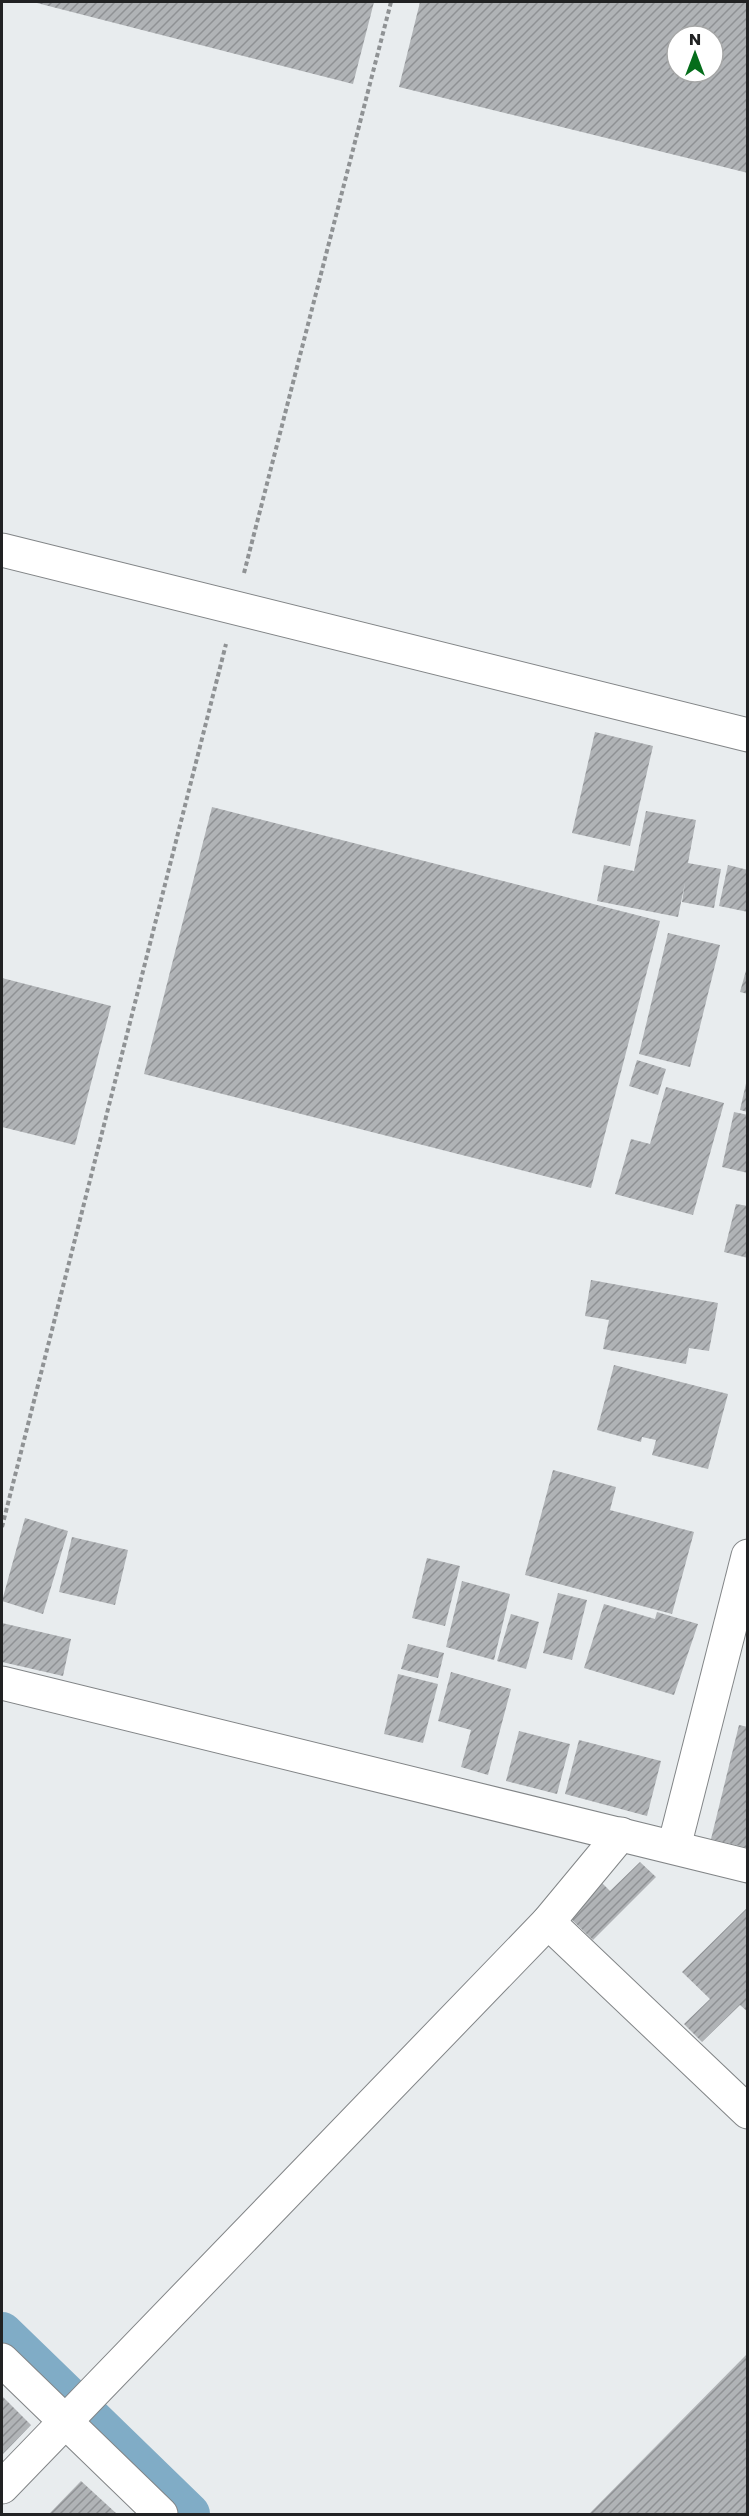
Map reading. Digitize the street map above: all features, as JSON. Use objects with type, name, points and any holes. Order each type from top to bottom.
[{"type":"street","points":[[2,550],[747,735]]},
{"type":"street","points":[[674,1847],[747,1556]]},
{"type":"street","points":[[2,1683],[747,1866]]},
{"type":"street","points":[[2,2487],[548,1922],[621,1834]]},
{"type":"street","points":[[548,1922],[747,2112]]},
{"type":"street","points":[[2,2360],[161,2514]]},
{"type":"path","points":[[2,1527],[391,2]]},
{"type":"building","points":[[33,2],[374,2],[353,84]]},
{"type":"building","points":[[420,2],[748,2],[748,173],[399,87]]},
{"type":"building","points":[[595,732],[653,746],[630,846],[572,833]]},
{"type":"building","points":[[212,807],[660,921],[591,1188],[144,1074]]},
{"type":"building","points":[[646,811],[696,820],[688,863],[721,869],[714,908],[682,902],[685,883],[678,917],[597,901],[604,865],[634,871]]},
{"type":"building","points":[[728,865],[748,870],[748,912],[719,906]]},
{"type":"building","points":[[668,933],[720,945],[690,1067],[639,1054]]},
{"type":"building","points":[[748,968],[748,994],[740,992]]},
{"type":"building","points":[[2,978],[111,1006],[75,1145],[2,1127]]},
{"type":"building","points":[[637,1060],[666,1069],[658,1095],[629,1086]]},
{"type":"building","points":[[748,1079],[748,1112],[740,1110]]},
{"type":"building","points":[[666,1087],[724,1103],[693,1215],[615,1194],[631,1139],[650,1144]]},
{"type":"building","points":[[734,1112],[748,1115],[748,1173],[722,1167]]},
{"type":"building","points":[[736,1204],[748,1206],[748,1258],[724,1252]]},
{"type":"building","points":[[591,1280],[718,1303],[709,1351],[689,1348],[686,1364],[603,1349],[609,1320],[585,1316]]},
{"type":"building","points":[[614,1365],[728,1394],[708,1469],[652,1455],[656,1440],[642,1437],[641,1442],[597,1430]]},
{"type":"building","points":[[553,1470],[616,1487],[610,1510],[694,1532],[672,1614],[525,1575]]},
{"type":"building","points":[[25,1518],[68,1531],[43,1614],[2,1601]]},
{"type":"building","points":[[72,1537],[128,1550],[115,1605],[59,1592]]},
{"type":"building","points":[[427,1558],[460,1566],[445,1626],[412,1618]]},
{"type":"building","points":[[462,1581],[510,1594],[494,1660],[446,1647]]},
{"type":"building","points":[[558,1593],[587,1600],[572,1660],[543,1653]]},
{"type":"building","points":[[604,1604],[655,1619],[657,1612],[698,1624],[674,1695],[584,1668]]},
{"type":"building","points":[[511,1614],[539,1622],[526,1669],[497,1661]]},
{"type":"building","points":[[2,1623],[71,1639],[63,1676],[2,1662]]},
{"type":"building","points":[[408,1644],[444,1653],[438,1678],[401,1669]]},
{"type":"building","points":[[451,1672],[511,1689],[488,1775],[461,1767],[471,1730],[438,1721]]},
{"type":"building","points":[[398,1674],[438,1684],[423,1743],[384,1734]]},
{"type":"building","points":[[739,1725],[748,1727],[748,1848],[711,1839]]},
{"type":"building","points":[[519,1731],[570,1744],[557,1794],[506,1781]]},
{"type":"building","points":[[579,1740],[661,1761],[647,1816],[565,1794]]},
{"type":"building","points":[[640,1862],[656,1877],[593,1940],[568,1916],[602,1883],[610,1891]]},
{"type":"building","points":[[748,1907],[748,2012],[740,2005],[702,2042],[684,2024],[710,1999],[682,1972]]},
{"type":"building","points":[[748,2353],[748,2514],[589,2514]]},
{"type":"building","points":[[2,2396],[31,2425],[2,2455]]},
{"type":"building","points":[[81,2481],[117,2514],[49,2514]]},
{"type":"waterway","points":[[2,2333],[67,2396]]},
{"type":"waterway","points":[[85,2413],[189,2514]]}]
